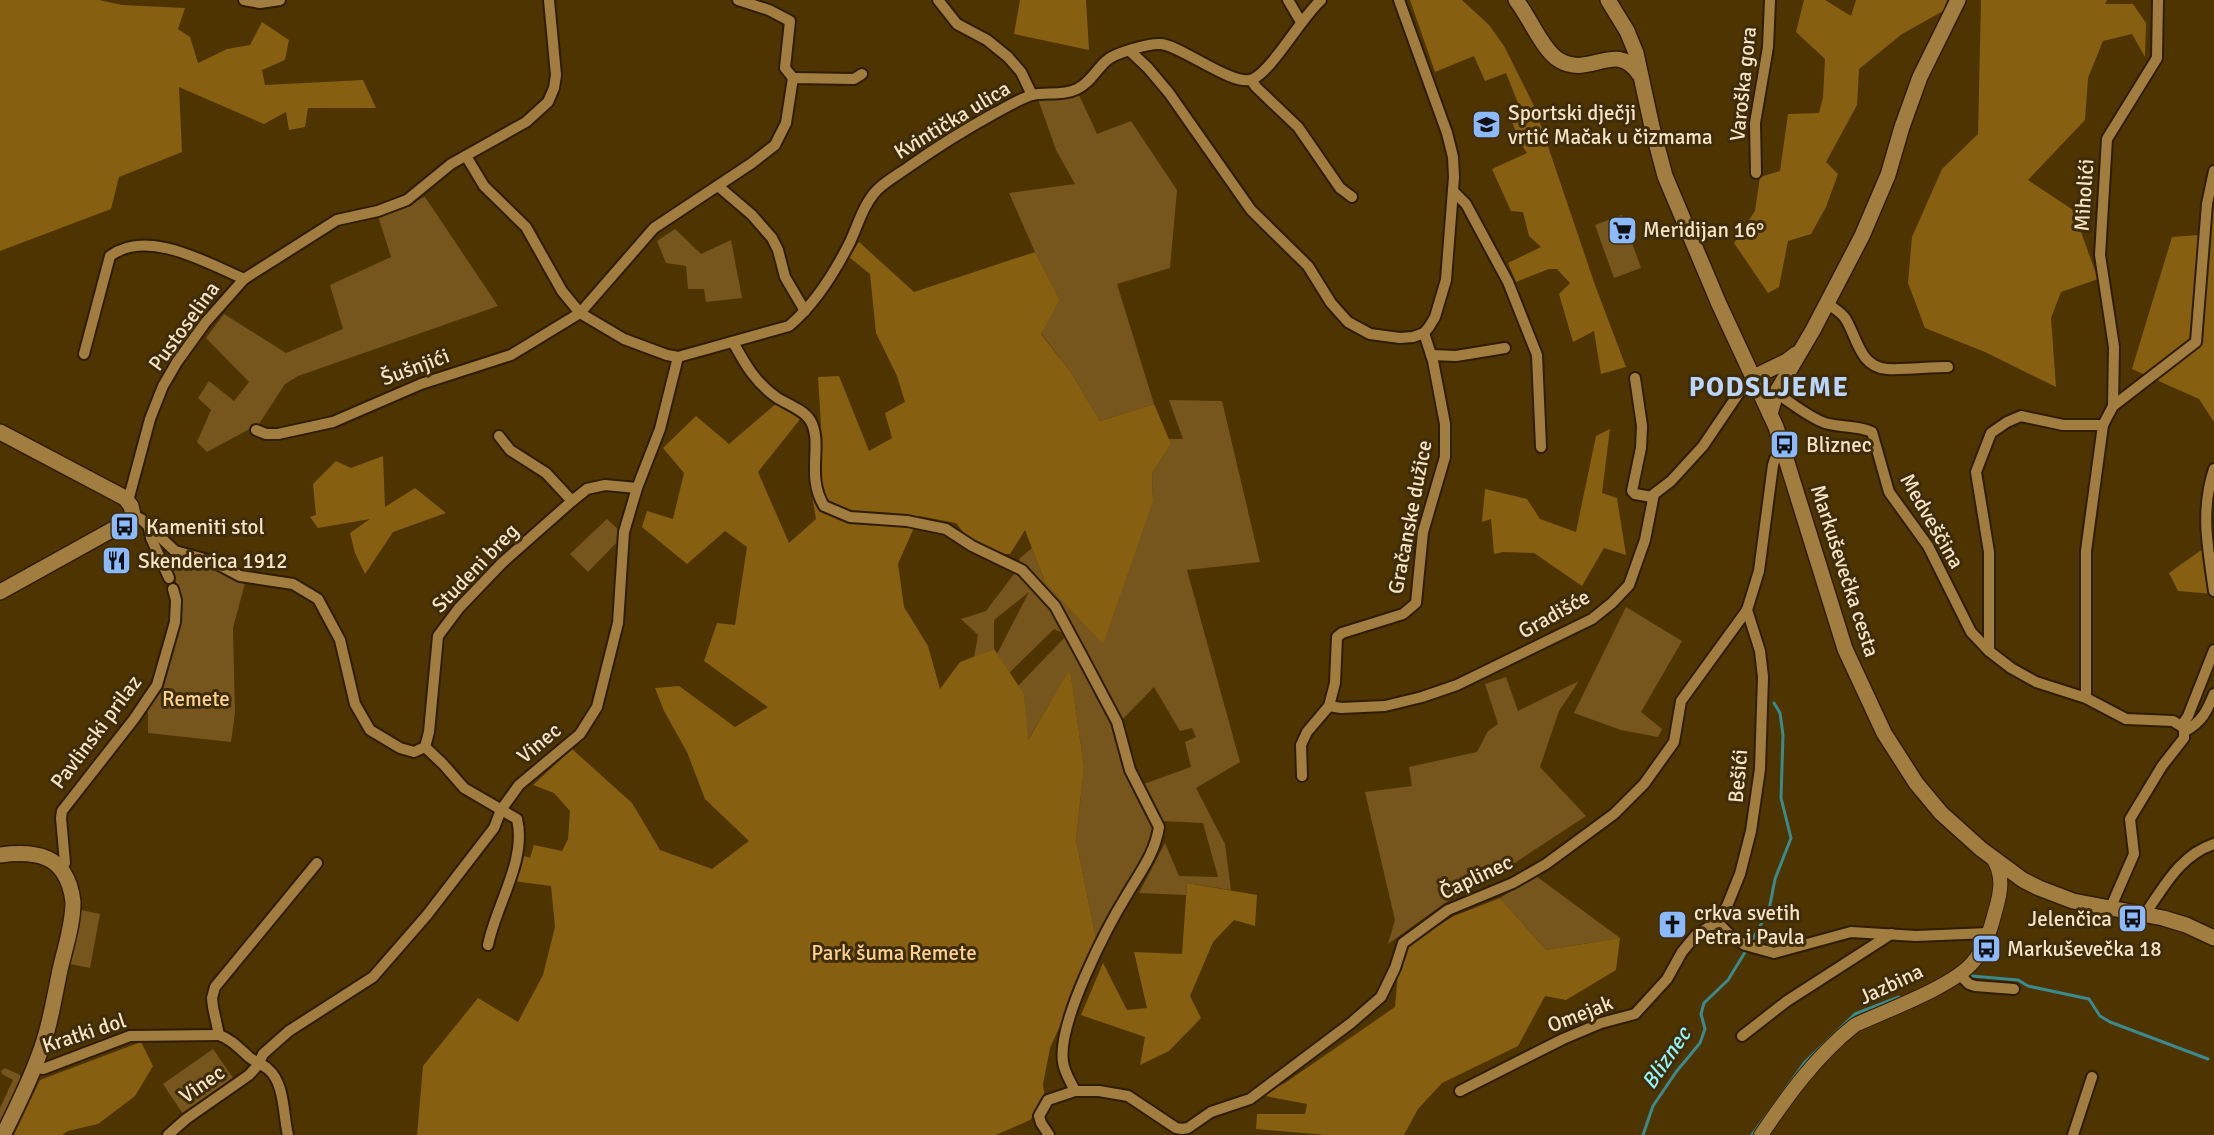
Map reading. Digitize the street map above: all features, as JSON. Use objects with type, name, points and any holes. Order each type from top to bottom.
[{"type":"main road","points":[[1516,0],[1530,18],[1546,48],[1559,60],[1568,64],[1586,66],[1614,59],[1625,54],[1629,49],[1630,39]]},
{"type":"main road","name":"Markuševečka cesta","points":[[1608,0],[1636,53],[1665,176],[1710,284],[1770,414],[1845,649],[1884,733],[1916,783],[1941,813],[1993,858],[2023,880],[2062,897],[2186,925],[2214,938]]},
{"type":"main road","points":[[1770,414],[1776,393],[1827,303],[1866,226],[1888,176],[1902,126],[1920,77],[1958,0]]},
{"type":"main road","points":[[1614,59],[1631,63],[1641,77]]},
{"type":"main road","points":[[1754,377],[1787,361],[1801,348]]},
{"type":"main road","points":[[0,432],[131,508],[128,521],[0,592]]},
{"type":"main road","points":[[0,855],[31,854],[52,861],[63,871],[72,895],[72,914],[66,946],[44,1042],[3,1135]]},
{"type":"street","points":[[244,0],[260,3],[280,0]]},
{"type":"street","name":"Pustoselina","points":[[131,508],[150,419],[164,387],[177,362],[205,323],[244,279],[337,220],[378,211],[407,200],[451,164],[526,122],[548,102],[556,75],[549,0]]},
{"type":"street","points":[[738,0],[769,10],[790,21],[785,69],[793,78],[854,79],[862,74]]},
{"type":"street","points":[[938,0],[957,24],[987,40],[1008,57],[1021,72],[1032,95]]},
{"type":"street","points":[[1288,0],[1301,22]]},
{"type":"street","points":[[1322,0],[1301,22],[1261,74],[1251,80],[1298,127],[1340,188],[1352,197]]},
{"type":"street","points":[[1130,51],[1169,93],[1251,210],[1308,266],[1331,303],[1348,322],[1359,329],[1385,337],[1413,337],[1424,333],[1435,317],[1446,280],[1454,192],[1453,157],[1449,138],[1399,0]]},
{"type":"street","name":"Varoška gora","points":[[1756,173],[1755,123],[1768,47],[1770,0]]},
{"type":"street","name":"Miholići","points":[[2113,406],[2114,347],[2100,255],[2107,139],[2157,58],[2158,0]]},
{"type":"street","name":"Kvintička ulica","points":[[678,357],[789,326],[805,311],[842,258],[859,220],[878,190],[921,159],[972,127],[1032,95],[1062,93],[1076,89],[1087,82],[1107,60],[1119,53],[1149,44],[1164,44],[1242,80],[1251,80]]},
{"type":"street","name":"Šušnjići","points":[[256,430],[266,434],[278,434],[333,422],[421,384],[511,355],[580,314],[654,228],[775,145],[786,123],[793,78]]},
{"type":"street","points":[[466,156],[484,186],[526,227],[562,291],[580,314],[624,339],[678,357]]},
{"type":"street","name":"Miholići","points":[[2086,698],[2086,551],[2103,425],[2113,406],[2196,342],[2208,204],[2214,171]]},
{"type":"street","points":[[718,186],[752,215],[772,238],[778,250],[785,277],[805,311]]},
{"type":"street","points":[[1454,192],[1466,204],[1508,282],[1537,355],[1541,447]]},
{"type":"street","name":"Pustoselina","points":[[84,354],[110,256],[117,251],[146,245],[165,247],[244,279]]},
{"type":"street","points":[[1827,303],[1845,318],[1864,356],[1874,365],[1886,369],[1948,367]]},
{"type":"street","name":"Gračanske dužice","points":[[1329,706],[1335,683],[1337,637],[1342,633],[1403,614],[1416,603],[1423,532],[1445,457],[1445,424],[1431,355],[1424,333]]},
{"type":"street","points":[[733,342],[752,376],[775,396],[810,419],[814,439],[815,488],[824,506],[850,517],[907,521],[946,529],[972,546],[1016,566],[1055,606],[1117,722],[1130,770],[1159,827],[1148,863],[1128,892],[1095,954],[1069,1018],[1063,1061],[1075,1091]]},
{"type":"street","points":[[1431,355],[1456,356],[1505,348]]},
{"type":"street","name":"Vinec","points":[[168,1135],[186,1119],[237,1085],[258,1065],[263,1054],[289,1031],[373,977],[421,922],[494,828],[501,810],[519,785],[580,734],[597,707],[618,623],[624,532],[637,488],[660,429],[678,357]]},
{"type":"street","points":[[1635,378],[1642,426],[1641,448],[1632,491],[1635,494],[1652,497],[1671,481],[1703,446],[1745,383],[1754,377]]},
{"type":"street","name":"Medveščina","points":[[1776,393],[1816,419],[1827,423],[1863,428],[1872,432],[1889,492],[1928,546],[1971,632],[1989,651],[2011,668],[2036,682],[2086,698],[2126,719],[2173,721],[2184,728]]},
{"type":"street","name":"Medveščina","points":[[1989,651],[1989,552],[1976,472],[1991,433],[2021,416],[2063,425],[2103,425]]},
{"type":"street","points":[[500,436],[510,450],[546,473],[572,501]]},
{"type":"street","points":[[1747,610],[1759,571],[1773,465],[1778,454],[1783,450]]},
{"type":"street","points":[[2214,469],[2209,484],[2205,517],[2211,543],[2214,591]]},
{"type":"street","name":"Studeni breg","points":[[425,747],[429,732],[438,636],[459,608],[502,563],[572,501],[597,485],[637,488]]},
{"type":"street","name":"Gradišće","points":[[1329,706],[1341,708],[1384,706],[1422,698],[1457,685],[1592,619],[1629,585],[1644,540],[1652,497]]},
{"type":"street","points":[[131,508],[175,551],[212,561],[240,576],[293,584],[318,599],[340,640],[355,704],[370,730],[400,748],[414,752],[425,747],[464,788],[517,819],[519,849],[491,927],[488,945]]},
{"type":"street","points":[[149,528],[151,538],[169,578]]},
{"type":"street","name":"Pavlinski prilaz","points":[[65,864],[62,811],[134,719],[157,685],[175,622],[176,600],[173,589]]},
{"type":"street","name":"Čaplinec","points":[[1049,1135],[1039,1116],[1042,1108],[1048,1100],[1075,1091],[1099,1091],[1128,1096],[1183,1132],[1211,1112],[1250,1099],[1351,1023],[1381,997],[1403,943],[1448,910],[1513,882],[1538,868],[1614,814],[1644,784],[1674,742],[1681,701],[1747,610]]},
{"type":"street","name":"Bešići","points":[[1718,922],[1740,873],[1751,831],[1760,769],[1763,677],[1760,651],[1747,610]]},
{"type":"street","points":[[2110,909],[2134,854],[2130,819],[2162,766],[2184,738],[2188,716],[2214,650]]},
{"type":"street","points":[[2184,728],[2197,724],[2202,719],[2214,694]]},
{"type":"street","points":[[1302,777],[1301,745],[1307,732],[1329,706]]},
{"type":"street","points":[[2145,914],[2178,866],[2194,854],[2214,844]]},
{"type":"street","name":"Jazbina","points":[[1761,1135],[1804,1075],[1846,1032],[1855,1025],[1922,995],[1959,974],[1975,961],[1988,933],[2000,891],[2001,875],[1993,858]]},
{"type":"street","name":"Vinec","points":[[258,1065],[229,1040],[219,1035],[212,998],[215,987],[317,863]]},
{"type":"street","points":[[2000,891],[2008,883],[2023,880]]},
{"type":"street","points":[[1718,922],[1730,935],[1750,947],[1774,954],[1851,932],[1916,936],[1988,933]]},
{"type":"street","name":"Omejak","points":[[1460,1091],[1563,1039],[1601,1023],[1635,1014],[1667,979],[1682,951],[1696,934],[1718,922]]},
{"type":"street","points":[[1742,1036],[1787,1001],[1891,934]]},
{"type":"street","points":[[1959,974],[1974,986],[2014,989]]},
{"type":"street","name":"Kratki dol","points":[[34,1067],[43,1069],[130,1036],[219,1035]]},
{"type":"street","points":[[258,1065],[267,1069],[274,1076],[278,1085],[288,1135]]},
{"type":"street","points":[[2073,1135],[2092,1077]]},
{"type":"green space","points":[[0,0],[99,0],[122,5],[185,8],[178,29],[190,37],[198,63],[227,49],[250,45],[262,22],[289,40],[285,60],[262,70],[265,85],[363,80],[376,108],[308,108],[305,127],[289,130],[286,112],[264,124],[179,87],[182,152],[119,177],[111,209],[0,251]]},
{"type":"green space","points":[[1020,0],[1086,0],[1089,50],[1014,34]]},
{"type":"green space","points":[[1410,0],[1462,0],[1489,25],[1504,46],[1535,108],[1595,285],[1626,367],[1601,374],[1594,331],[1573,342],[1559,294],[1570,283],[1557,269],[1549,269],[1516,282],[1508,263],[1541,247],[1529,236],[1523,212],[1511,211],[1492,169],[1527,153],[1519,141],[1509,113],[1518,103],[1506,73],[1485,81],[1474,56],[1435,72]]},
{"type":"green space","points":[[1804,0],[1825,0],[1851,16],[1856,0],[1947,0],[1943,11],[1902,34],[1859,69],[1857,105],[1826,162],[1838,174],[1826,207],[1811,234],[1788,241],[1779,287],[1768,293],[1734,243],[1755,211],[1760,177],[1780,171],[1788,114],[1819,113],[1823,97],[1825,59],[1796,32]]},
{"type":"green space","points":[[1981,0],[2107,0],[2105,4],[2133,4],[2146,23],[2145,57],[2132,34],[2103,41],[2088,78],[2085,120],[2028,180],[2073,210],[2098,279],[2061,292],[2051,318],[2056,387],[1985,352],[1925,328],[1908,283],[1912,237],[1942,169],[1978,134]]},
{"type":"green space","points":[[1079,95],[1097,134],[1131,121],[1177,190],[1170,268],[1117,284],[1154,404],[1100,421],[1070,371],[1041,333],[1060,300],[1035,252],[1009,193],[1075,184],[1056,150],[1038,99]]},
{"type":"green space","points":[[2213,193],[2214,422],[2199,399],[2132,369],[2172,237],[2211,234]]},
{"type":"green space","points":[[425,197],[498,306],[298,376],[285,384],[259,424],[207,452],[197,442],[211,410],[198,398],[209,381],[234,401],[249,382],[206,338],[224,314],[286,353],[343,329],[330,285],[391,257],[378,216]]},
{"type":"green space","points":[[1622,215],[1641,268],[1614,278],[1595,225]]},
{"type":"green space","points":[[675,229],[701,254],[731,240],[742,298],[706,302],[704,289],[688,289],[686,266],[666,263],[657,241]]},
{"type":"green space","name":"Park šuma Remete","points":[[859,242],[914,292],[1035,252],[1060,300],[1041,334],[1070,371],[1100,421],[1154,404],[1171,444],[1152,473],[1153,501],[1103,644],[1045,582],[1025,530],[1010,554],[1001,554],[970,541],[956,523],[919,516],[898,564],[904,607],[928,646],[940,689],[960,662],[994,649],[1024,694],[1028,740],[1070,669],[1084,767],[1076,840],[1097,944],[1050,1048],[1043,1084],[1045,1099],[1030,1120],[996,1135],[417,1135],[423,1066],[478,998],[518,1022],[543,975],[555,927],[551,886],[513,881],[521,855],[530,858],[534,845],[562,851],[568,839],[570,811],[554,793],[533,785],[572,749],[632,803],[660,850],[712,869],[749,841],[705,799],[687,752],[664,711],[655,688],[679,686],[735,727],[768,707],[704,661],[717,623],[735,625],[747,547],[725,531],[687,564],[642,527],[647,511],[673,519],[684,473],[663,448],[696,416],[729,444],[777,403],[801,418],[758,472],[789,543],[816,519],[809,477],[821,425],[818,377],[839,376],[869,451],[892,438],[885,413],[905,402],[897,376],[876,333],[870,274],[849,257]]},
{"type":"green space","points":[[1169,400],[1222,401],[1260,562],[1187,570],[1240,762],[1196,788],[1225,844],[1231,890],[1187,883],[1186,895],[1139,893],[1165,843],[1179,876],[1218,877],[1203,823],[1162,821],[1141,785],[1191,767],[1185,742],[1196,737],[1192,728],[1180,731],[1154,687],[1121,721],[1109,717],[1117,744],[1156,825],[1156,847],[1117,900],[1097,944],[1076,840],[1084,767],[1070,670],[1027,741],[1024,695],[1018,686],[1067,635],[1054,629],[1009,673],[997,654],[1029,592],[994,620],[994,649],[974,657],[978,635],[961,619],[986,611],[1014,574],[1026,575],[1019,559],[1032,548],[1045,582],[1153,501],[1152,473],[1171,444],[1168,439],[1183,439]]},
{"type":"green space","points":[[1610,429],[1602,493],[1617,498],[1626,555],[1604,548],[1582,586],[1534,553],[1494,554],[1491,519],[1482,522],[1485,489],[1527,499],[1540,519],[1576,532],[1596,436]]},
{"type":"green space","points":[[383,456],[385,507],[415,488],[446,513],[393,532],[365,574],[355,553],[350,533],[370,519],[318,528],[310,517],[316,515],[313,484],[336,461],[351,468]]},
{"type":"green space","points":[[607,519],[622,533],[621,538],[588,572],[570,554]]},
{"type":"green space","points":[[2214,541],[2214,594],[2178,591],[2169,573]]},
{"type":"green space","name":"Remete","points":[[173,556],[210,564],[245,583],[233,628],[235,713],[231,742],[148,733],[148,706],[179,597],[176,582],[164,557]]},
{"type":"green space","points":[[1626,607],[1682,641],[1641,712],[1662,729],[1658,737],[1621,730],[1574,713]]},
{"type":"green space","points":[[1506,677],[1518,711],[1579,681],[1559,711],[1540,767],[1586,816],[1516,862],[1445,903],[1388,944],[1395,920],[1365,792],[1412,786],[1409,767],[1477,752],[1488,731],[1498,724],[1485,684]]},
{"type":"green space","points":[[1536,876],[1620,938],[1546,950],[1500,898]]},
{"type":"green space","points":[[1187,883],[1257,895],[1255,926],[1234,920],[1213,942],[1190,996],[1201,1018],[1169,1051],[1140,1065],[1145,1037],[1081,1015],[1103,963],[1127,1010],[1147,1008],[1134,952],[1182,954]]},
{"type":"green space","points":[[1500,898],[1546,950],[1620,938],[1616,970],[1566,1000],[1545,996],[1518,1046],[1442,1083],[1418,1109],[1404,1135],[1326,1135],[1256,1129],[1257,1114],[1305,1114],[1307,1104],[1260,1095],[1285,1083],[1395,1007],[1400,949],[1454,916]]},
{"type":"green space","points":[[81,910],[100,914],[90,968],[70,964]]},
{"type":"green space","points":[[141,1042],[153,1066],[135,1096],[98,1124],[68,1131],[62,1135],[14,1135],[40,1080]]},
{"type":"green space","points":[[213,1049],[233,1078],[183,1114],[163,1084]]},
{"type":"green space","points":[[5,1068],[20,1075],[21,1081],[0,1132],[0,1108],[13,1080],[2,1074],[1,1071]]},
{"type":"waterway","name":"Bliznec","points":[[1750,944],[1769,910],[1775,879],[1791,838],[1781,798],[1783,735],[1780,713],[1774,703]]},
{"type":"waterway","name":"Bliznec","points":[[1643,1135],[1653,1106],[1676,1072],[1700,1043],[1705,1029],[1701,1014],[1704,1003],[1728,980],[1747,949]]},
{"type":"waterway","points":[[1972,976],[2018,980],[2028,986],[2089,999],[2100,1016],[2110,1022],[2208,1059]]},
{"type":"waterway","points":[[1752,1135],[1805,1062],[1855,1014],[1899,997]]},
{"type":"place","name":"Sportski dječji vrtić Mačak u čizmama","points":[[1487,125]]},
{"type":"place","name":"Meridijan 16°","points":[[1622,230]]},
{"type":"place","name":"Bliznec","points":[[1785,445]]},
{"type":"place","name":"Kameniti stol","points":[[125,527]]},
{"type":"place","name":"Skenderica 1912","points":[[117,561]]},
{"type":"place","name":"Jelenčica","points":[[2133,919]]},
{"type":"place","name":"crkva svetih Petra i Pavla","points":[[1673,925]]},
{"type":"place","name":"Markuševečka 18","points":[[1986,949]]},
{"type":"district","name":"PODSLJEME","points":[[1769,387]]}]
